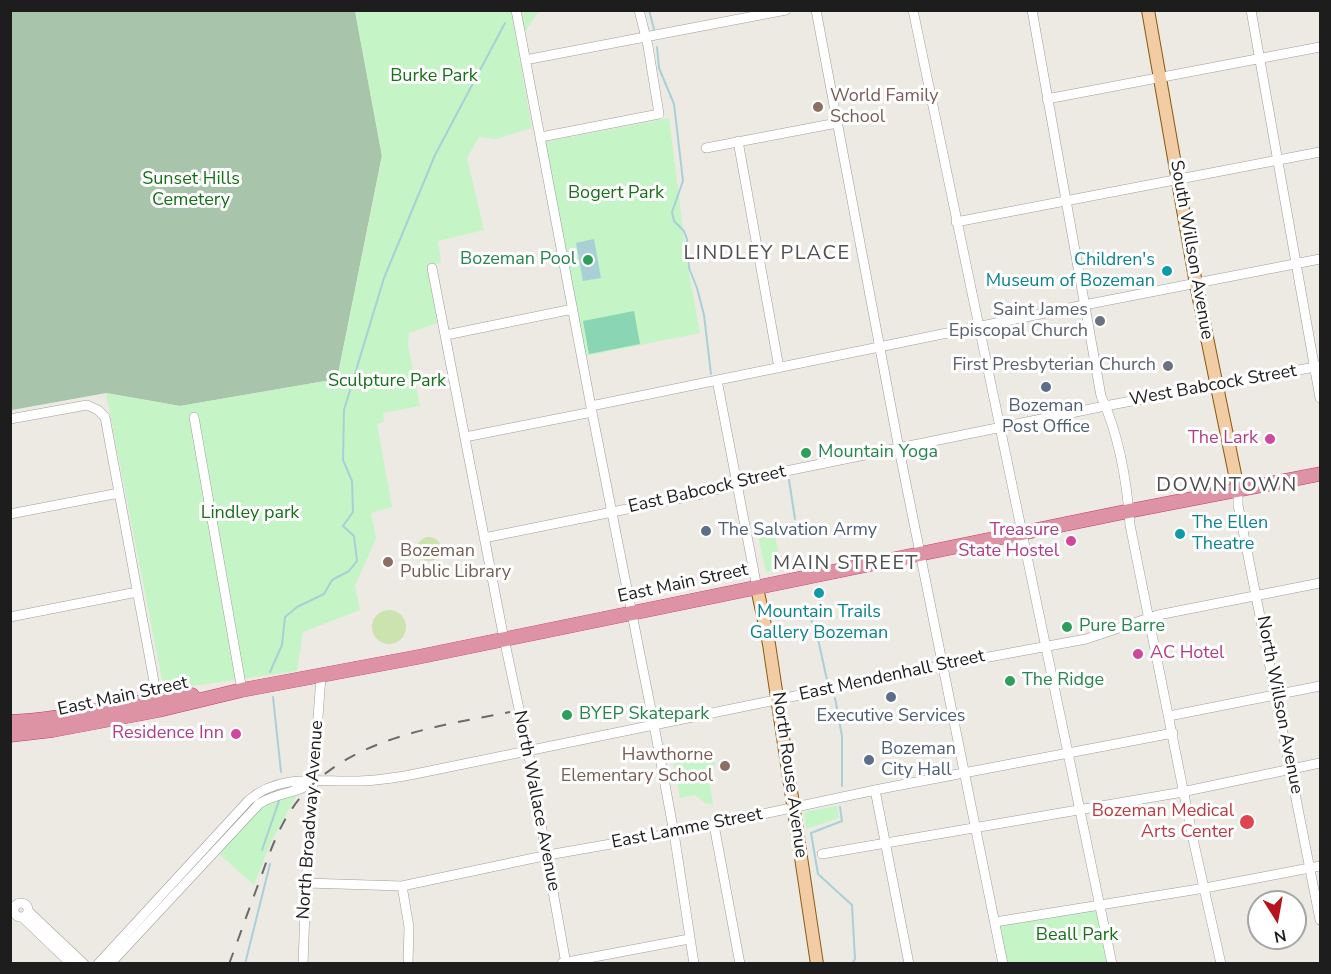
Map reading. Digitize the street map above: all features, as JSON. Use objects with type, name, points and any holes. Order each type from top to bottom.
[{"type":"highway","name":"East Main Street","points":[[10,722],[158,704],[321,676],[1320,474]]},
{"type":"highway","name":"East Main Street","points":[[10,735],[70,727],[158,704]]},
{"type":"main road","name":"South Willson Avenue","points":[[1148,10],[1196,284],[1238,489]]},
{"type":"main road","name":"North Rouse Avenue","points":[[758,588],[778,700],[817,963]]},
{"type":"street","points":[[516,10],[611,513],[654,725],[674,833],[694,963]]},
{"type":"street","points":[[541,137],[659,114],[639,10]]},
{"type":"street","points":[[525,60],[786,10]]},
{"type":"street","points":[[816,10],[899,449],[1003,963]]},
{"type":"street","points":[[913,10],[1112,963]]},
{"type":"street","points":[[1032,10],[1101,396],[1110,415],[1119,455],[1130,525],[1221,963]]},
{"type":"street","points":[[1251,10],[1318,366],[1320,398]]},
{"type":"street","points":[[1047,99],[1320,47]]},
{"type":"street","points":[[706,148],[837,123]]},
{"type":"street","points":[[738,141],[779,368]]},
{"type":"street","points":[[956,222],[1320,152]]},
{"type":"street","points":[[465,437],[779,368],[1320,259]]},
{"type":"street","name":"North Wallace Avenue","points":[[432,268],[548,855],[564,963]]},
{"type":"street","points":[[446,335],[573,309]]},
{"type":"street","name":"West Babcock Street","points":[[1105,406],[1318,366]]},
{"type":"street","points":[[717,381],[758,588]]},
{"type":"street","points":[[10,419],[87,405],[95,408],[105,417],[158,704]]},
{"type":"street","name":"East Babcock Street","points":[[484,538],[701,494],[787,471],[1105,406]]},
{"type":"street","points":[[194,417],[242,690]]},
{"type":"street","name":"North Willson Avenue","points":[[1238,489],[1238,505],[1291,770],[1315,867],[1320,920]]},
{"type":"street","points":[[10,514],[119,493]]},
{"type":"street","name":"East Mendenhall Street","points":[[98,963],[255,795],[266,788],[302,779],[361,781],[391,778],[944,665],[1086,639],[1158,615],[1320,583]]},
{"type":"street","points":[[10,617],[137,592]]},
{"type":"street","name":"North Broadway Avenue","points":[[303,963],[306,883],[321,676]]},
{"type":"street","points":[[1169,716],[1320,686]]},
{"type":"street","name":"East Lamme Street","points":[[306,883],[402,886],[548,855],[714,825],[875,790],[1173,733]]},
{"type":"street","points":[[822,854],[1184,792],[1320,764]]},
{"type":"street","points":[[110,963],[259,804],[274,795],[304,789],[315,781]]},
{"type":"street","points":[[875,790],[909,963]]},
{"type":"street","points":[[714,825],[740,963]]},
{"type":"street","points":[[995,922],[1205,888],[1315,867]]},
{"type":"street","points":[[402,886],[409,927],[408,963]]},
{"type":"street","points":[[71,963],[25,914],[84,963]]},
{"type":"street","points":[[564,963],[689,939]]},
{"type":"green space","name":"Sunset Hills Cemetery","points":[[11,11],[355,11],[382,155],[337,379],[180,406],[106,393],[12,410]]},
{"type":"green space","points":[[355,11],[511,11],[532,128],[496,139],[479,137],[467,158],[484,230],[438,241],[441,263],[428,265],[437,323],[409,333],[408,345],[420,406],[383,413],[384,422],[377,424],[392,507],[371,513],[376,538],[355,586],[360,610],[303,632],[297,671],[164,690],[106,393],[180,406],[337,379],[382,157]]},
{"type":"green space","points":[[521,11],[539,11],[524,33]]},
{"type":"green space","name":"Bogert Park","points":[[669,118],[687,261],[700,333],[585,356],[544,142]]},
{"type":"green space","points":[[634,311],[640,344],[589,354],[583,321]]},
{"type":"green space","points":[[774,532],[782,568],[766,572],[758,535]]},
{"type":"green space","points":[[429,537],[437,541],[441,549],[437,557],[429,561],[421,557],[417,549],[421,541]]},
{"type":"green space","points":[[389,610],[401,615],[406,627],[401,639],[389,644],[377,639],[372,627],[377,615]]},
{"type":"green space","points":[[713,748],[715,763],[710,785],[713,805],[705,803],[695,795],[680,798],[672,755]]},
{"type":"green space","points":[[298,793],[271,842],[254,885],[219,854],[258,809],[271,800]]},
{"type":"green space","points":[[837,806],[839,818],[806,829],[804,812]]},
{"type":"green space","name":"Beall Park","points":[[1099,905],[1112,963],[1003,963],[995,922]]},
{"type":"water","name":"Bozeman Pool","points":[[594,239],[601,278],[583,281],[576,243]]},
{"type":"waterway","points":[[649,10],[654,29]]},
{"type":"waterway","points":[[270,672],[282,645],[285,617],[297,607],[324,594],[332,580],[349,571],[357,561],[354,536],[343,526],[353,512],[352,481],[343,460],[344,410],[384,278],[435,155],[505,23]]},
{"type":"waterway","points":[[657,47],[659,68],[674,104],[683,181],[672,212],[674,221],[684,231],[687,239],[689,268],[704,315],[711,374]]},
{"type":"waterway","points":[[789,480],[795,519]]},
{"type":"waterway","points":[[810,616],[818,639],[827,680]]},
{"type":"waterway","points":[[273,697],[281,772]]},
{"type":"waterway","points":[[835,698],[842,736],[842,786]]},
{"type":"waterway","points":[[262,850],[279,801]]},
{"type":"waterway","points":[[840,807],[842,821],[811,833],[818,874],[852,905],[855,959],[852,964]]},
{"type":"waterway","points":[[245,964],[270,864]]},
{"type":"railway","points":[[229,964],[266,862],[286,818],[306,792],[329,771],[356,754],[385,742],[447,724],[510,712]]},
{"type":"place","name":"World Family School","points":[[818,107]]},
{"type":"place","name":"Bozeman Pool","points":[[588,260]]},
{"type":"place","name":"Children's Museum of Bozeman","points":[[1167,271]]},
{"type":"place","name":"Saint James Episcopal Church","points":[[1100,321]]},
{"type":"place","name":"First Presbyterian Church","points":[[1168,366]]},
{"type":"place","name":"Bozeman Post Office","points":[[1046,387]]},
{"type":"place","name":"The Lark","points":[[1270,439]]},
{"type":"place","name":"Mountain Yoga","points":[[806,453]]},
{"type":"place","name":"The Salvation Army","points":[[706,531]]},
{"type":"place","name":"The Ellen Theatre","points":[[1180,534]]},
{"type":"place","name":"Treasure State Hostel","points":[[1071,541]]},
{"type":"place","name":"Bozeman Public Library","points":[[388,562]]},
{"type":"place","name":"Mountain Trails Gallery Bozeman","points":[[819,593]]},
{"type":"place","name":"Pure Barre","points":[[1067,627]]},
{"type":"place","name":"AC Hotel","points":[[1138,654]]},
{"type":"place","name":"The Ridge","points":[[1010,681]]},
{"type":"place","name":"Executive Services","points":[[891,697]]},
{"type":"place","name":"BYEP Skatepark","points":[[567,715]]},
{"type":"place","name":"Residence Inn","points":[[236,734]]},
{"type":"place","name":"Bozeman City Hall","points":[[869,760]]},
{"type":"place","name":"Hawthorne Elementary School","points":[[725,766]]},
{"type":"place","name":"Bozeman Medical Arts Center","points":[[1247,822]]},
{"type":"district","name":"LINDLEY PLACE","points":[[767,254]]},
{"type":"district","name":"DOWNTOWN","points":[[1227,486]]},
{"type":"district","name":"MAIN STREET","points":[[846,564]]},
{"type":"park label","name":"Burke Park","points":[[434,77]]},
{"type":"park label","name":"Sculpture Park","points":[[387,382]]},
{"type":"park label","name":"Lindley park","points":[[250,514]]}]
